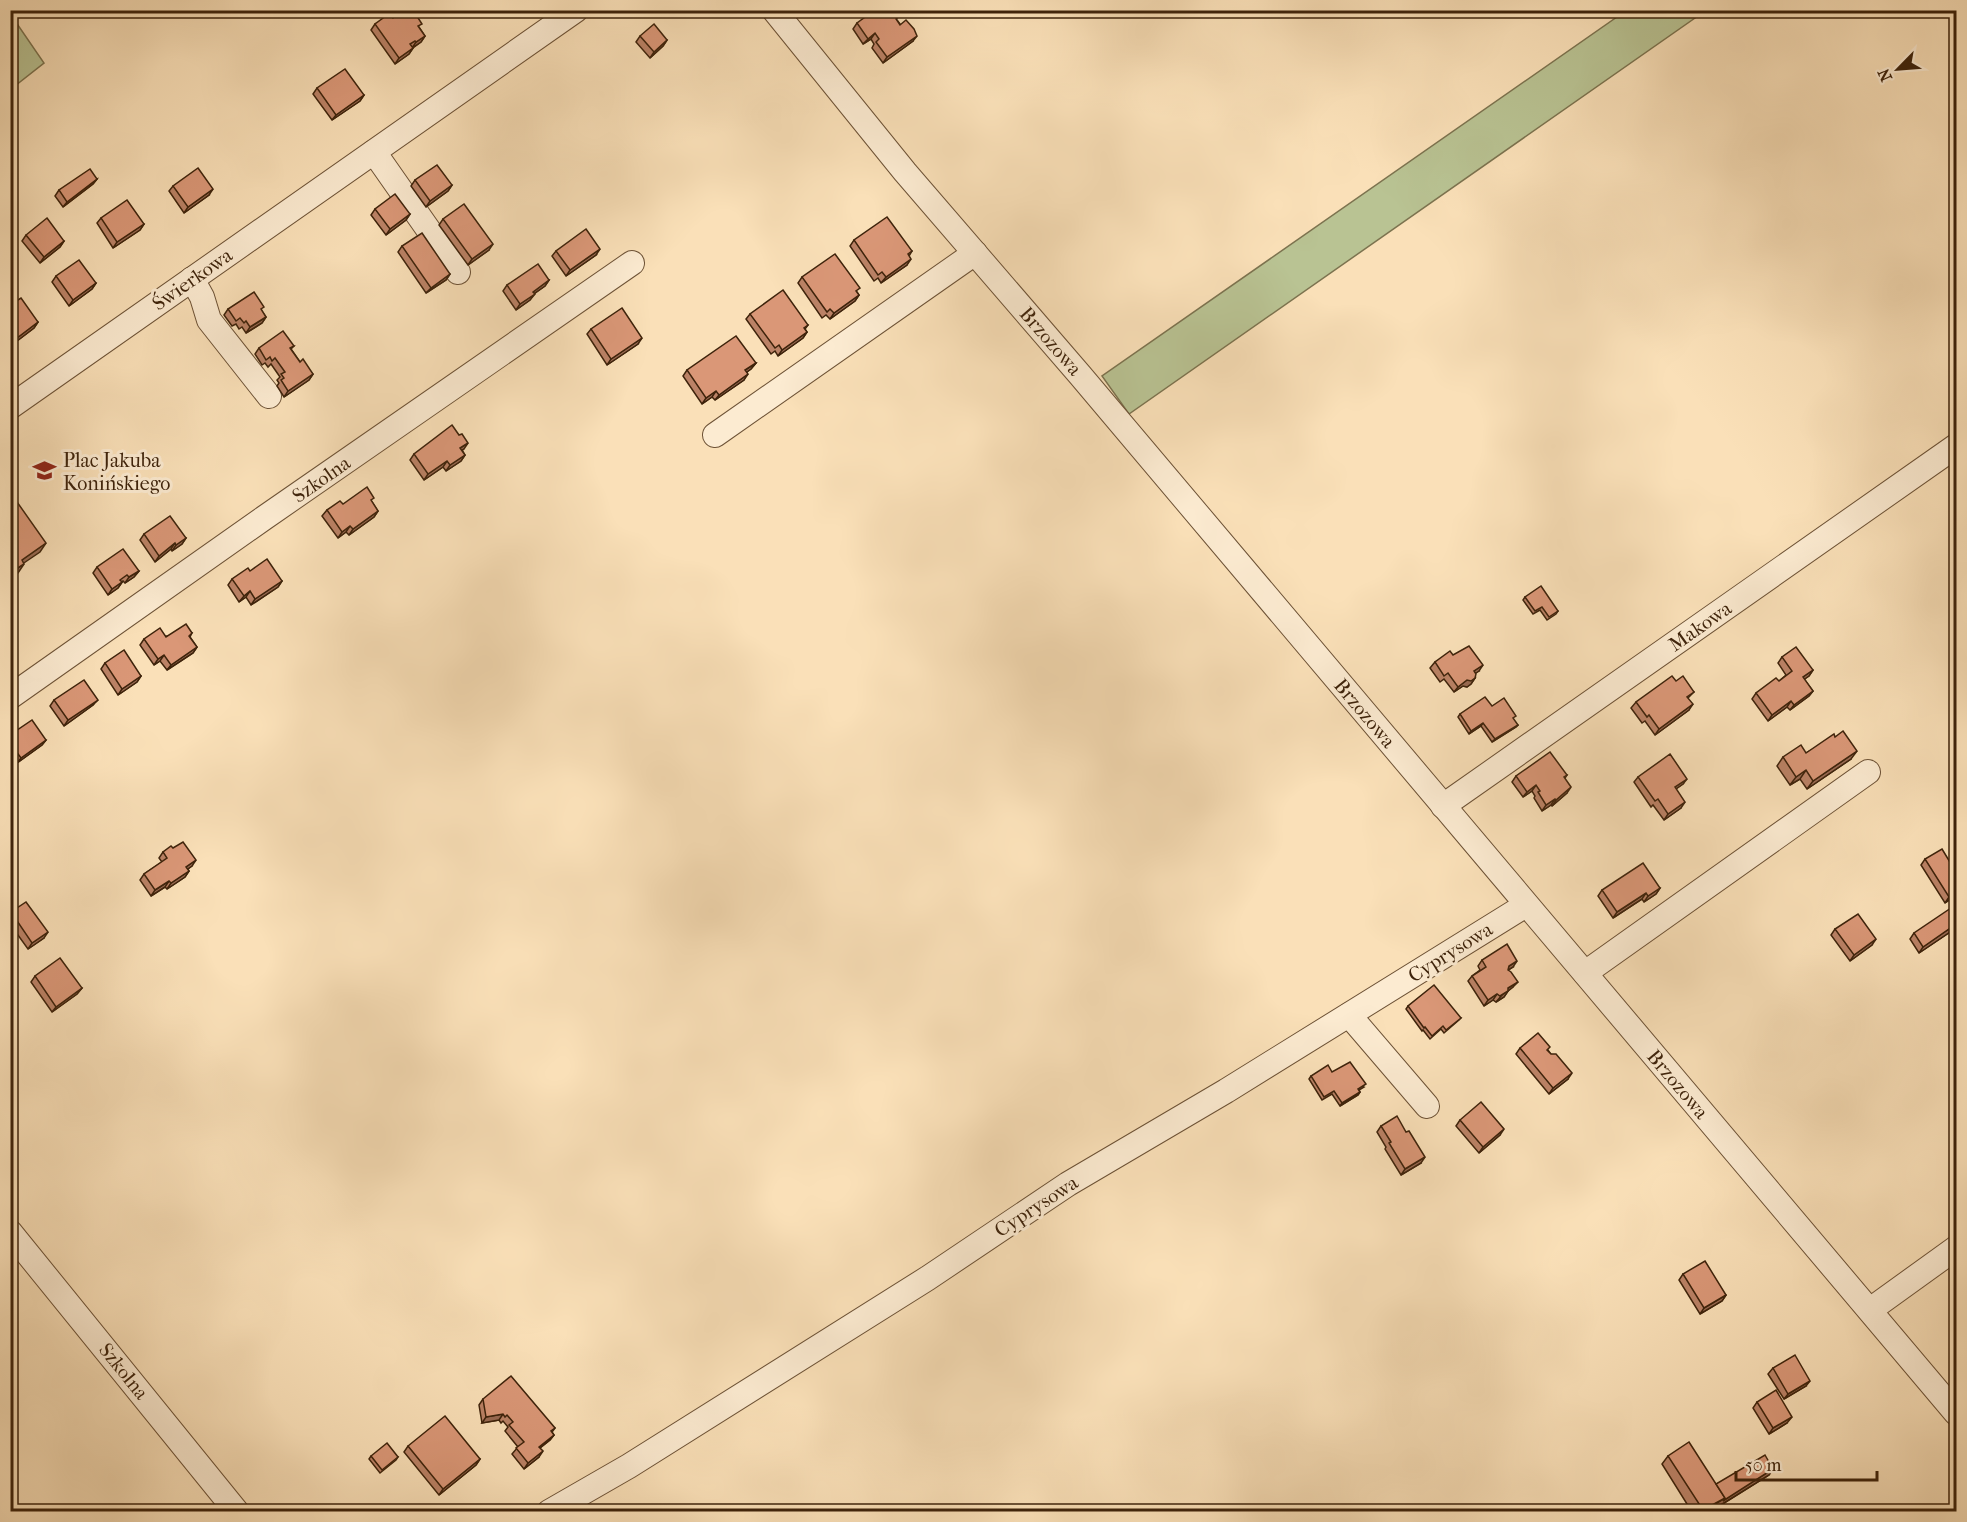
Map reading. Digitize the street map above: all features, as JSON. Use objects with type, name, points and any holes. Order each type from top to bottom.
[{"type":"street","name":"Świerkowa","points":[[10,407],[576,10]]},
{"type":"street","name":"Brzozowa","points":[[774,10],[905,172],[1080,375],[1956,1413]]},
{"type":"street","points":[[374,152],[458,272]]},
{"type":"street","points":[[715,435],[975,253]]},
{"type":"street","name":"Szkolna","points":[[10,697],[632,263]]},
{"type":"street","points":[[192,279],[202,297],[209,320],[269,396]]},
{"type":"street","name":"Makowa","points":[[1443,806],[1956,446]]},
{"type":"street","points":[[1585,973],[1868,772]]},
{"type":"street","name":"Cyprysowa","points":[[549,1512],[639,1459],[928,1278],[1068,1184],[1226,1092],[1526,905]]},
{"type":"street","points":[[1349,1015],[1426,1106]]},
{"type":"street","name":"Szkolna","points":[[10,1232],[237,1512]]},
{"type":"street","points":[[1870,1310],[1956,1248]]},
{"type":"green space","points":[[1627,10],[1705,11],[1129,414],[1102,376]]},
{"type":"green space","points":[[11,15],[44,63],[10,89]]},
{"type":"building","points":[[400,10],[413,10],[422,24],[418,26],[425,36],[410,44],[413,48],[399,58],[375,24],[390,13],[393,18]]},
{"type":"building","points":[[875,10],[896,10],[900,16],[896,19],[900,25],[906,20],[917,36],[887,57],[876,42],[879,39],[875,33],[868,39],[857,23]]},
{"type":"building","points":[[654,24],[667,40],[654,52],[640,36]]},
{"type":"building","points":[[345,69],[364,95],[336,115],[317,88]]},
{"type":"building","points":[[437,165],[452,185],[430,201],[415,180]]},
{"type":"building","points":[[198,168],[213,189],[188,207],[173,186]]},
{"type":"building","points":[[90,169],[97,179],[67,202],[59,190]]},
{"type":"building","points":[[395,194],[410,214],[390,229],[375,209]]},
{"type":"building","points":[[127,200],[144,224],[117,242],[101,218]]},
{"type":"building","points":[[464,204],[493,244],[472,259],[443,219]]},
{"type":"building","points":[[887,217],[912,251],[908,254],[911,259],[886,277],[882,272],[878,275],[854,240]]},
{"type":"building","points":[[47,218],[64,241],[44,257],[26,235]]},
{"type":"building","points":[[586,229],[600,249],[570,270],[556,251]]},
{"type":"building","points":[[422,233],[450,274],[431,288],[402,246]]},
{"type":"building","points":[[835,254],[860,288],[856,291],[859,295],[834,313],[830,309],[827,312],[802,277]]},
{"type":"building","points":[[79,260],[96,283],[73,300],[56,276]]},
{"type":"building","points":[[538,264],[549,280],[533,292],[535,294],[520,304],[507,285]]},
{"type":"building","points":[[783,290],[808,325],[804,328],[807,332],[782,350],[779,345],[775,348],[750,314]]},
{"type":"building","points":[[254,292],[264,307],[261,309],[266,317],[250,327],[240,318],[236,321],[228,309]]},
{"type":"building","points":[[21,298],[38,322],[17,338],[10,329],[10,305]]},
{"type":"building","points":[[622,308],[642,338],[611,359],[591,329]]},
{"type":"building","points":[[283,331],[294,346],[290,348],[300,362],[303,359],[313,374],[288,391],[281,380],[284,378],[281,374],[285,372],[275,358],[272,361],[270,357],[266,360],[259,348]]},
{"type":"building","points":[[736,336],[756,363],[745,370],[748,374],[719,395],[716,391],[706,398],[687,370]]},
{"type":"building","points":[[452,425],[468,443],[460,448],[465,455],[450,465],[447,461],[428,474],[414,454]]},
{"type":"building","points":[[367,487],[378,511],[353,529],[350,526],[342,532],[327,510],[340,501],[343,504]]},
{"type":"building","points":[[10,492],[46,543],[22,560],[24,564],[10,573]]},
{"type":"building","points":[[170,516],[186,538],[176,545],[175,543],[159,556],[144,534]]},
{"type":"building","points":[[123,549],[139,571],[129,577],[127,575],[112,589],[97,567]]},
{"type":"building","points":[[267,559],[282,581],[255,599],[250,591],[244,596],[232,579],[248,568],[250,571]]},
{"type":"building","points":[[1541,586],[1558,611],[1549,617],[1542,607],[1535,611],[1525,597]]},
{"type":"building","points":[[186,624],[192,633],[189,636],[197,647],[171,665],[164,655],[158,659],[144,639],[160,628],[166,637]]},
{"type":"building","points":[[1469,646],[1483,665],[1474,671],[1475,678],[1471,681],[1467,680],[1458,687],[1448,673],[1444,676],[1435,662],[1450,651],[1453,655]]},
{"type":"building","points":[[1796,647],[1813,670],[1803,677],[1813,691],[1794,705],[1791,701],[1772,715],[1756,693],[1776,678],[1779,681],[1792,671],[1782,657]]},
{"type":"building","points":[[124,650],[141,676],[122,689],[105,663]]},
{"type":"building","points":[[1672,676],[1676,681],[1683,676],[1694,692],[1687,697],[1693,704],[1659,729],[1636,702]]},
{"type":"building","points":[[84,680],[98,700],[68,720],[54,700]]},
{"type":"building","points":[[1485,697],[1492,706],[1504,698],[1516,716],[1513,718],[1518,725],[1495,739],[1483,723],[1471,731],[1460,714]]},
{"type":"building","points":[[32,720],[46,740],[21,758],[10,743],[10,735]]},
{"type":"building","points":[[1843,731],[1857,751],[1813,781],[1806,770],[1796,777],[1783,757],[1801,745],[1806,753],[1834,734],[1835,737]]},
{"type":"building","points":[[1550,752],[1567,775],[1564,777],[1571,787],[1546,805],[1536,785],[1527,792],[1516,776]]},
{"type":"building","points":[[1670,754],[1687,779],[1675,787],[1685,802],[1668,814],[1658,799],[1655,801],[1638,777]]},
{"type":"building","points":[[183,842],[196,860],[186,867],[189,871],[155,890],[144,874],[167,858],[163,852]]},
{"type":"building","points":[[1942,849],[1956,872],[1956,892],[1949,897],[1925,859]]},
{"type":"building","points":[[1643,863],[1660,888],[1648,896],[1646,893],[1617,912],[1602,890]]},
{"type":"building","points":[[26,902],[48,932],[32,943],[11,912]]},
{"type":"building","points":[[1951,908],[1956,916],[1956,924],[1923,947],[1914,933]]},
{"type":"building","points":[[1858,914],[1876,939],[1854,955],[1835,929]]},
{"type":"building","points":[[1507,944],[1517,961],[1509,966],[1508,970],[1518,982],[1500,996],[1497,994],[1488,1000],[1472,976],[1486,967],[1482,960]]},
{"type":"building","points":[[10,957],[17,966],[10,971]]},
{"type":"building","points":[[60,958],[82,988],[56,1007],[35,976]]},
{"type":"building","points":[[1434,985],[1461,1018],[1446,1030],[1443,1026],[1432,1036],[1408,1006]]},
{"type":"building","points":[[1538,1033],[1550,1047],[1547,1050],[1551,1054],[1556,1054],[1572,1073],[1553,1088],[1520,1048]]},
{"type":"building","points":[[1350,1062],[1366,1084],[1358,1089],[1360,1092],[1342,1103],[1334,1091],[1324,1097],[1311,1076],[1328,1065],[1332,1072]]},
{"type":"building","points":[[1481,1102],[1504,1129],[1483,1147],[1460,1120]]},
{"type":"building","points":[[1397,1116],[1425,1157],[1405,1169],[1381,1126]]},
{"type":"building","points":[[1705,1261],[1726,1295],[1704,1308],[1683,1274]]},
{"type":"building","points":[[1795,1355],[1810,1381],[1788,1394],[1773,1368]]},
{"type":"building","points":[[511,1376],[555,1428],[551,1431],[554,1435],[539,1447],[543,1451],[528,1463],[516,1448],[524,1442],[509,1425],[513,1422],[507,1415],[505,1417],[503,1414],[486,1417],[483,1399]]},
{"type":"building","points":[[1776,1390],[1792,1417],[1773,1428],[1757,1402]]},
{"type":"building","points":[[445,1416],[480,1459],[443,1489],[408,1446]]},
{"type":"building","points":[[1689,1442],[1725,1498],[1703,1510],[1668,1456]]},
{"type":"building","points":[[387,1443],[398,1457],[382,1470],[371,1456]]},
{"type":"building","points":[[1765,1455],[1773,1469],[1723,1501],[1725,1498],[1716,1484]]},
{"type":"place","name":"Plac Jakuba Konińskiego","points":[[45,471]]}]
